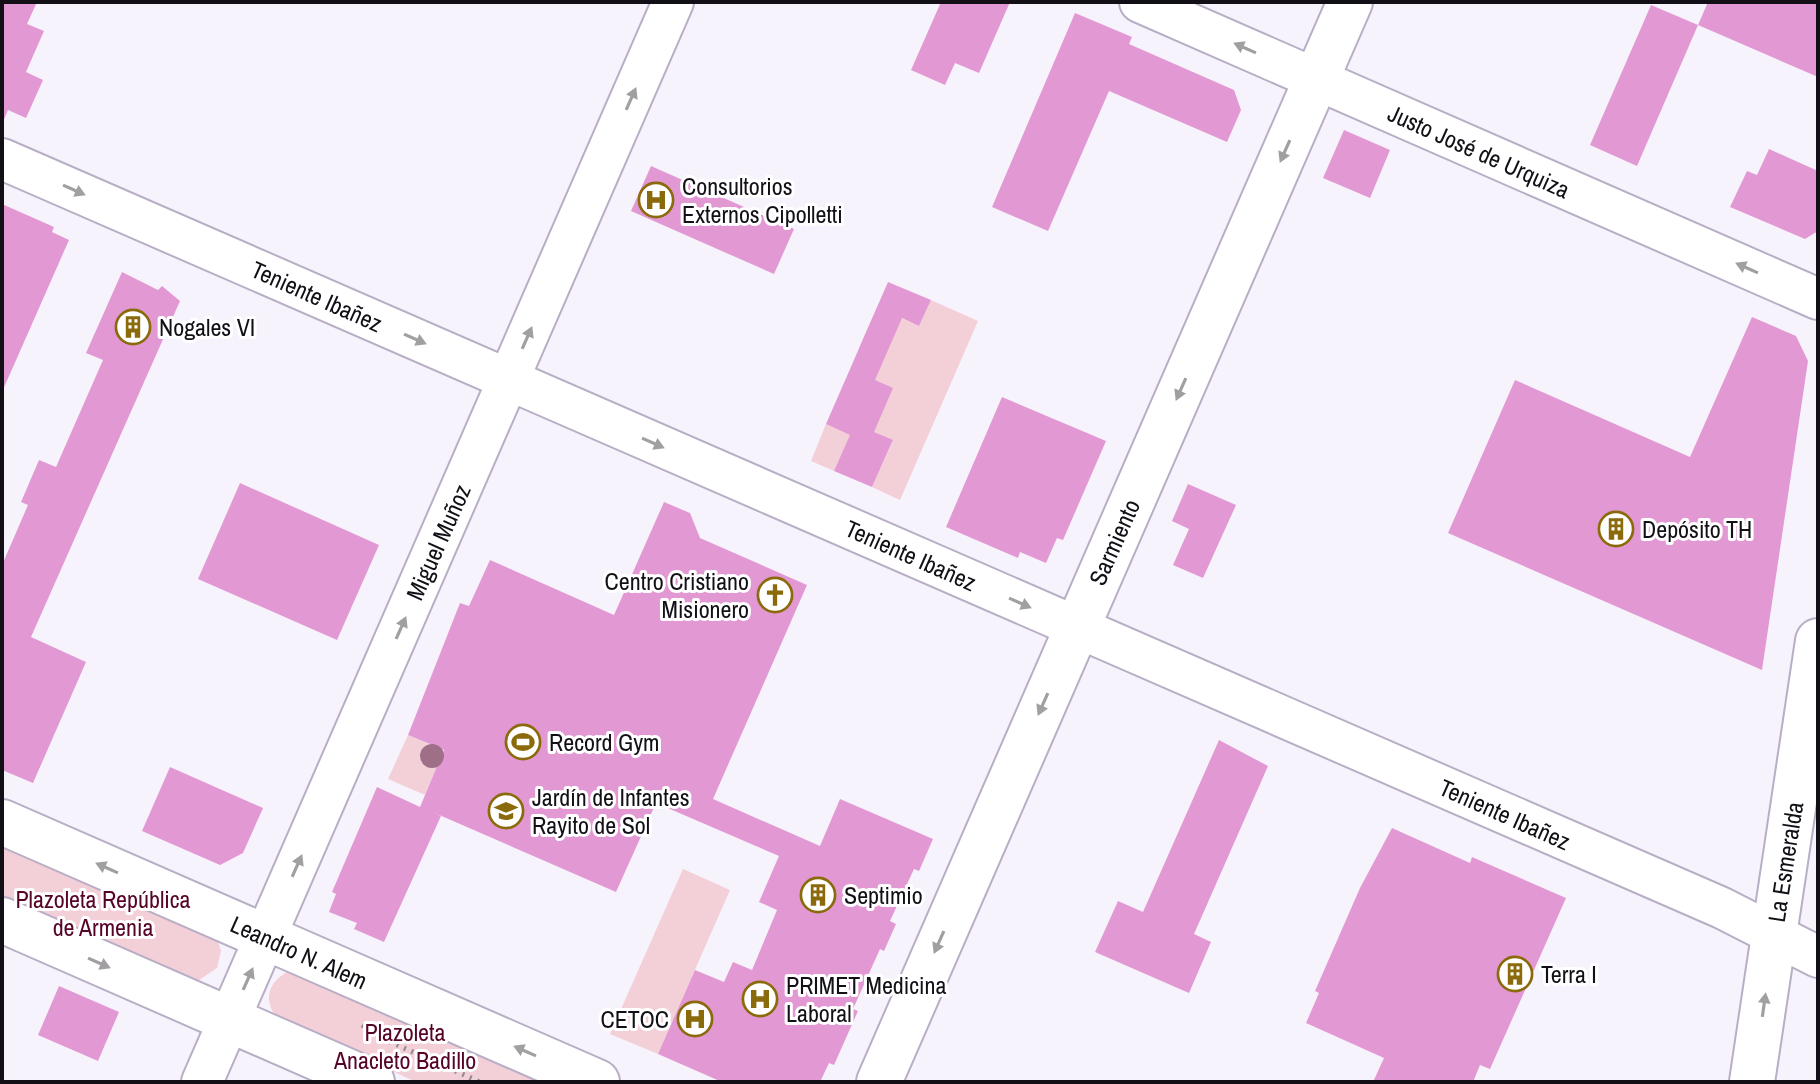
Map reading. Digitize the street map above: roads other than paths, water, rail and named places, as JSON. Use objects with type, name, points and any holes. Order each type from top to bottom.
[{"type":"main road","name":"Sarmiento","points":[[879,1082],[1350,2]]},
{"type":"main road","name":"La Esmeralda","points":[[1752,1082],[1818,641]]},
{"type":"main road","name":"Leandro N. Alem","points":[[2,822],[597,1082]]},
{"type":"main road","points":[[2,920],[372,1082]]},
{"type":"street","name":"Miguel Muñoz","points":[[202,1082],[673,2]]},
{"type":"street","name":"Justo José de Urquiza","points":[[1140,2],[1818,299]]},
{"type":"street","name":"Teniente Ibañez","points":[[2,159],[1077,627],[1774,934],[1818,957]]},
{"type":"place","name":"Consultorios Externos Cipolletti","points":[[656,200]]},
{"type":"place","name":"Nogales VI","points":[[133,327]]},
{"type":"place","name":"Depósito TH","points":[[1616,529]]},
{"type":"place","name":"Centro Cristiano Misionero","points":[[775,595]]},
{"type":"place","name":"Record Gym","points":[[523,742]]},
{"type":"place","name":"Jardín de Infantes Rayito de Sol","points":[[506,811]]},
{"type":"place","name":"Septimio","points":[[818,895]]},
{"type":"place","name":"Terra I","points":[[1515,974]]},
{"type":"place","name":"PRIMET Medicina Laboral","points":[[760,999]]},
{"type":"place","name":"CETOC","points":[[695,1019]]},
{"type":"park label","name":"Plazoleta República de Armenia","points":[[103,913]]},
{"type":"park label","name":"Plazoleta Anacleto Badillo","points":[[405,1046]]}]
